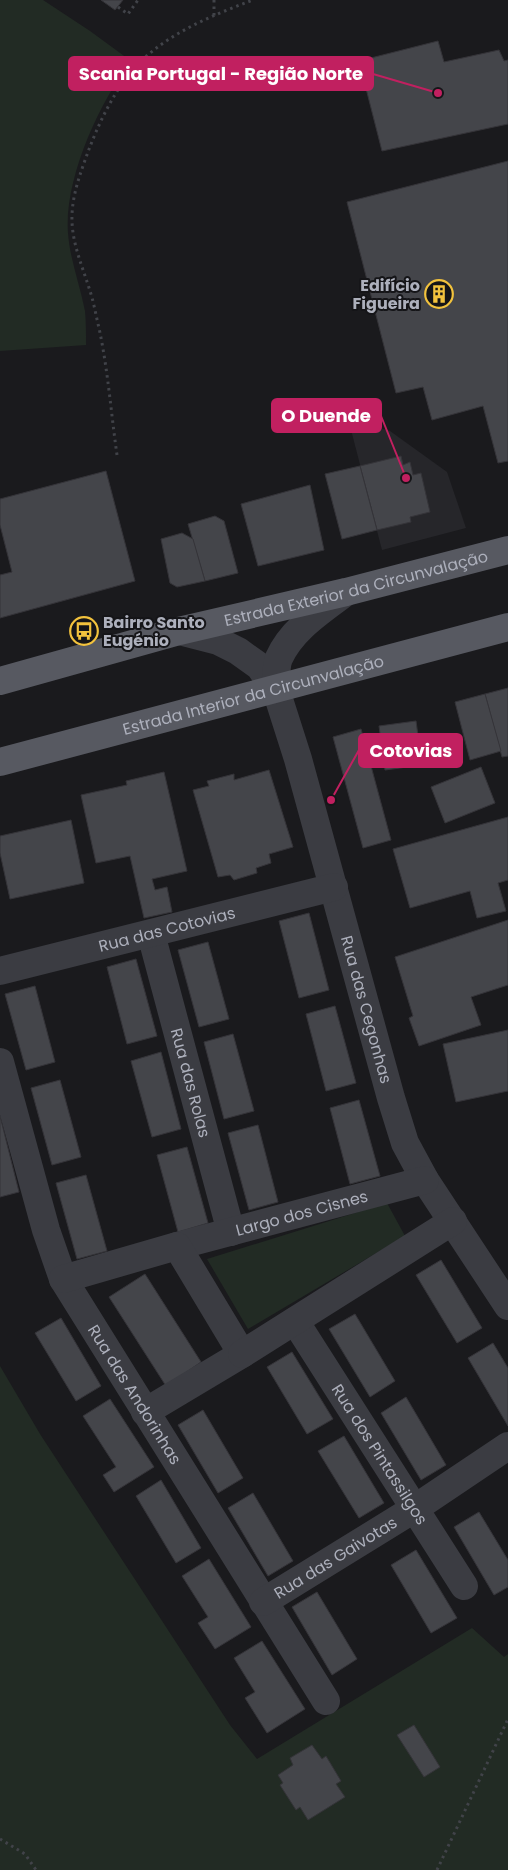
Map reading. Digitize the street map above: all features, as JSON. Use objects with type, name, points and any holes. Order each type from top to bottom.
[{"type":"main road","name":"Estrada Exterior da Circunvalação","points":[[0,681],[179,632],[346,592],[508,550]]},
{"type":"main road","name":"Estrada Interior da Circunvalação","points":[[0,762],[508,627]]},
{"type":"street","points":[[276,690],[278,660],[291,637],[346,592]]},
{"type":"street","points":[[179,632],[218,641],[238,651],[259,666],[276,690]]},
{"type":"street","name":"Rua das Cegonhas","points":[[276,690],[298,759],[405,1143],[425,1180],[508,1306]]},
{"type":"street","name":"Rua das Cotovias","points":[[0,971],[334,887]]},
{"type":"street","name":"Rua das Rolas","points":[[151,934],[230,1232]]},
{"type":"street","name":"Rua das Andorinhas","points":[[0,1062],[46,1230],[63,1279],[262,1602],[326,1702]]},
{"type":"street","name":"Largo dos Cisnes","points":[[63,1279],[177,1246],[425,1180]]},
{"type":"street","points":[[145,1412],[242,1354],[453,1221]]},
{"type":"street","points":[[177,1246],[242,1354]]},
{"type":"street","name":"Rua dos Pintassilgos","points":[[295,1321],[464,1586]]},
{"type":"street","name":"Rua das Gaivotas","points":[[262,1602],[414,1509],[508,1446]]},
{"type":"path","points":[[118,7],[128,14],[138,0]]},
{"type":"path","points":[[214,0],[214,16]]},
{"type":"path","points":[[117,456],[100,330],[73,230],[72,209],[82,168],[110,104],[127,77],[145,57],[162,44],[214,16],[253,0]]},
{"type":"path","points":[[437,1870],[508,1720]]},
{"type":"path","points":[[0,1839],[25,1854],[36,1870]]},
{"type":"shaded area","points":[[0,0],[43,0],[131,61],[107,98],[86,142],[72,189],[68,212],[68,233],[71,253],[85,311],[86,345],[0,351]]},
{"type":"shaded area","points":[[348,418],[390,431],[447,472],[466,528],[382,550]]},
{"type":"shaded area","points":[[387,1203],[405,1236],[248,1329],[207,1259]]},
{"type":"shaded area","points":[[0,1366],[40,1434],[230,1725],[257,1759],[472,1628],[504,1657],[508,1654],[508,1870],[0,1870]]},
{"type":"building","points":[[101,0],[123,0],[115,10]]},
{"type":"building","points":[[438,41],[444,62],[499,50],[504,61],[508,60],[508,124],[382,151],[359,61]]},
{"type":"building","name":"Edifício Figueira","points":[[508,161],[508,461],[498,463],[483,406],[432,420],[423,387],[396,393],[347,202]]},
{"type":"building","points":[[401,456],[403,465],[410,462],[413,475],[421,473],[430,512],[410,517],[411,522],[377,530],[360,466]]},
{"type":"building","points":[[360,466],[377,530],[342,539],[325,474]]},
{"type":"building","points":[[106,471],[135,581],[0,618],[0,575],[12,572],[0,525],[0,499]]},
{"type":"building","points":[[310,485],[324,550],[258,566],[241,504]]},
{"type":"building","points":[[215,516],[224,521],[238,573],[205,581],[188,524]]},
{"type":"building","points":[[182,533],[193,539],[205,581],[177,587],[170,583],[161,539]]},
{"type":"building","points":[[508,688],[508,756],[502,757],[485,694]]},
{"type":"building","points":[[485,694],[501,751],[470,760],[455,702]]},
{"type":"building","points":[[416,721],[422,765],[385,770],[379,726]]},
{"type":"building","points":[[361,729],[391,840],[363,848],[333,737]]},
{"type":"building","points":[[481,767],[495,803],[445,823],[431,787]]},
{"type":"building","points":[[269,770],[293,847],[269,854],[271,863],[256,868],[257,873],[234,880],[230,875],[218,877],[193,790],[209,786],[207,781],[234,774],[234,780]]},
{"type":"building","points":[[164,772],[187,871],[152,879],[155,890],[167,887],[172,912],[144,918],[130,856],[96,863],[81,795],[127,785],[126,781]]},
{"type":"building","points":[[508,817],[508,880],[498,883],[506,911],[477,918],[470,891],[410,908],[393,849]]},
{"type":"building","points":[[71,820],[84,883],[10,899],[0,853],[0,836]]},
{"type":"building","points":[[309,913],[329,990],[299,998],[279,921]]},
{"type":"building","points":[[508,920],[508,985],[471,997],[481,1025],[419,1046],[409,1018],[413,1016],[395,957]]},
{"type":"building","points":[[208,942],[229,1019],[199,1027],[178,950]]},
{"type":"building","points":[[136,959],[157,1036],[127,1044],[107,967]]},
{"type":"building","points":[[35,986],[55,1062],[26,1070],[5,994]]},
{"type":"building","points":[[335,1006],[356,1083],[326,1091],[306,1014]]},
{"type":"building","points":[[508,1030],[508,1091],[456,1102],[443,1044]]},
{"type":"building","points":[[233,1034],[254,1111],[224,1119],[204,1042]]},
{"type":"building","points":[[161,1052],[181,1129],[152,1137],[131,1061]]},
{"type":"building","points":[[60,1080],[81,1157],[52,1165],[31,1088]]},
{"type":"building","points":[[359,1100],[380,1176],[350,1184],[330,1108]]},
{"type":"building","points":[[0,1116],[19,1192],[0,1197]]},
{"type":"building","points":[[258,1125],[278,1202],[249,1210],[228,1133]]},
{"type":"building","points":[[187,1147],[208,1223],[178,1232],[157,1155]]},
{"type":"building","points":[[86,1175],[107,1251],[77,1259],[56,1183]]},
{"type":"building","points":[[441,1260],[482,1328],[457,1343],[416,1275]]},
{"type":"building","points":[[145,1274],[201,1362],[166,1386],[109,1297]]},
{"type":"building","points":[[355,1314],[395,1381],[370,1397],[329,1329]]},
{"type":"building","points":[[61,1318],[101,1386],[76,1401],[35,1333]]},
{"type":"building","points":[[493,1343],[508,1368],[508,1426],[468,1358]]},
{"type":"building","points":[[292,1352],[333,1419],[307,1434],[267,1367]]},
{"type":"building","points":[[406,1397],[446,1465],[421,1480],[381,1413]]},
{"type":"building","points":[[110,1399],[154,1467],[114,1492],[103,1475],[116,1467],[83,1416]]},
{"type":"building","points":[[203,1410],[243,1478],[218,1493],[178,1425]]},
{"type":"building","points":[[344,1436],[384,1503],[359,1518],[318,1451]]},
{"type":"building","points":[[161,1480],[201,1548],[176,1563],[136,1496]]},
{"type":"building","points":[[253,1493],[293,1561],[268,1576],[228,1508]]},
{"type":"building","points":[[479,1512],[508,1560],[508,1587],[494,1595],[454,1527]]},
{"type":"building","points":[[416,1550],[457,1618],[431,1633],[391,1565]]},
{"type":"building","points":[[209,1559],[251,1627],[215,1649],[198,1623],[208,1617],[182,1576]]},
{"type":"building","points":[[317,1592],[357,1659],[332,1675],[292,1607]]},
{"type":"building","points":[[262,1641],[305,1709],[267,1733],[245,1698],[255,1692],[234,1658]]},
{"type":"building","points":[[414,1725],[440,1767],[424,1777],[397,1735]]},
{"type":"building","points":[[312,1745],[322,1759],[326,1756],[341,1781],[336,1784],[345,1797],[308,1820],[300,1807],[296,1810],[280,1785],[283,1783],[278,1775],[293,1765],[290,1758]]},
{"type":"place","name":"Scania Portugal - Região Norte","points":[[438,93]]},
{"type":"place","name":"Edifício Figueira","points":[[439,294]]},
{"type":"place","name":"O Duende","points":[[406,478]]},
{"type":"place","name":"Bairro Santo Eugénio","points":[[84,631]]},
{"type":"place","name":"Cotovias","points":[[331,800]]}]
